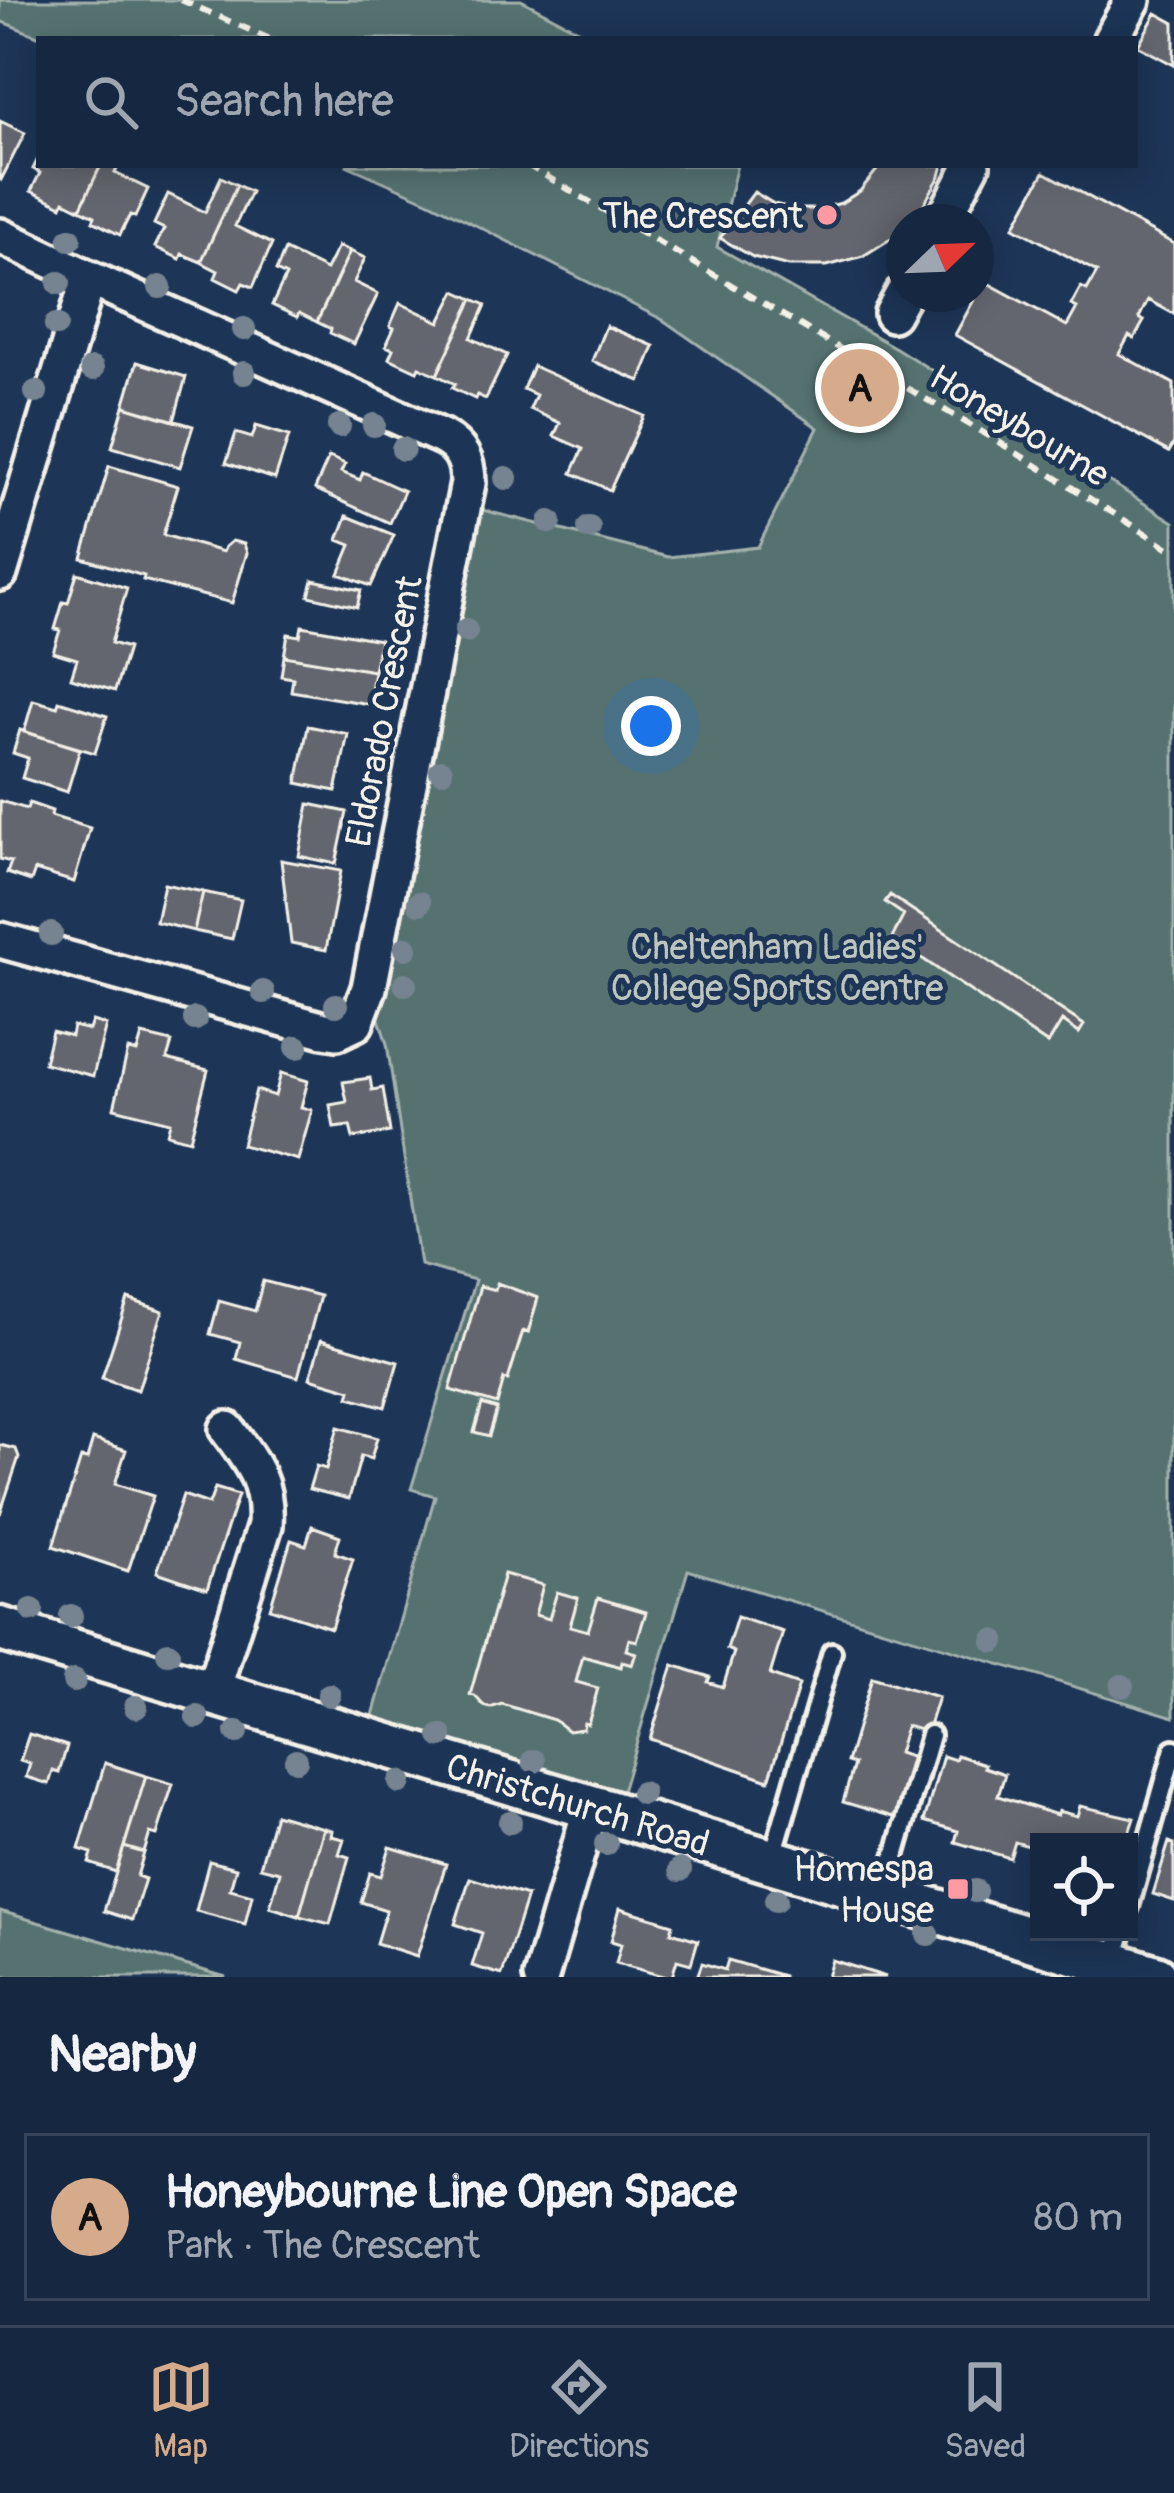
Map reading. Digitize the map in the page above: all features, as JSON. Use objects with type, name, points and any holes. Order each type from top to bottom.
[{"type":"street","points":[[1113,36],[1132,0]]},
{"type":"street","points":[[951,204],[970,168]]},
{"type":"street","points":[[0,236],[89,278],[8,516],[0,573]]},
{"type":"street","name":"Eldorado Crescent","points":[[0,940],[324,1030],[338,1032],[356,1023],[369,988],[468,482],[464,457],[442,437],[89,278]]},
{"type":"street","points":[[212,1694],[266,1525],[267,1507],[254,1466],[226,1429]]},
{"type":"street","name":"Christchurch Road","points":[[0,1628],[884,1896],[1117,1948],[1156,1977]]},
{"type":"street","points":[[541,1977],[591,1808]]},
{"type":"lane","points":[[771,1862],[832,1652]]},
{"type":"lane","points":[[884,1896],[930,1735]]},
{"type":"lane","points":[[1138,1875],[1174,1749]]},
{"type":"path","points":[[181,0],[263,36]]},
{"type":"path","name":"Honeybourne","points":[[531,168],[1174,550]]},
{"type":"green space","points":[[0,0],[521,0],[585,36],[38,36],[0,21]]},
{"type":"green space","name":"Cheltenham Ladies' College Sports Centre","points":[[353,168],[736,168],[717,247],[896,348],[1174,522],[1174,1717],[688,1570],[615,1815],[366,1740],[435,1496],[411,1489],[475,1280],[420,1265],[387,1044],[369,988],[463,505],[668,557],[758,547],[818,428],[663,320]]},
{"type":"green space","points":[[0,1911],[226,1977],[0,1977]]},
{"type":"building","points":[[1156,13],[1174,23],[1174,65],[1138,46]]},
{"type":"building","points":[[0,121],[25,133],[1,180],[0,179]]},
{"type":"building","points":[[36,163],[36,168],[100,168],[80,209],[31,191],[40,173],[33,169]]},
{"type":"building","points":[[100,168],[118,168],[115,173],[148,189],[120,235],[80,209]]},
{"type":"building","name":"The Crescent","points":[[879,168],[942,168],[924,204],[886,204],[886,242],[863,256],[827,266],[789,266],[753,257],[720,238],[754,192],[774,204],[796,209],[841,203],[860,191]]},
{"type":"building","points":[[1044,172],[1174,244],[1174,314],[1148,300],[1139,318],[1144,321],[1119,354],[1174,384],[1174,443],[1169,452],[955,335],[967,312],[994,312],[994,286],[1067,326],[1081,287],[1087,290],[1097,272],[1014,227]]},
{"type":"building","points":[[221,177],[237,185],[201,262],[182,254],[180,259],[155,247],[164,229],[154,224],[168,194],[205,212]]},
{"type":"building","points":[[237,185],[251,192],[235,226],[272,244],[253,287],[243,283],[239,290],[215,278],[218,271],[201,262]]},
{"type":"building","points":[[338,246],[350,251],[317,322],[272,305],[286,276],[276,271],[285,250],[326,270]]},
{"type":"building","points":[[350,251],[365,258],[354,282],[378,294],[354,344],[317,322]]},
{"type":"building","points":[[456,291],[473,299],[437,375],[389,358],[393,349],[386,346],[394,328],[390,326],[400,303],[440,322]]},
{"type":"building","points":[[473,299],[486,305],[471,338],[507,355],[486,399],[452,388],[455,384],[437,375]]},
{"type":"building","points":[[606,326],[654,346],[640,381],[592,361]]},
{"type":"building","points":[[137,362],[186,377],[174,421],[124,406]]},
{"type":"building","points":[[533,366],[644,416],[610,490],[572,473],[583,449],[554,436],[560,423],[530,409],[536,395],[523,389]]},
{"type":"building","points":[[124,406],[193,426],[180,467],[112,447]]},
{"type":"building","points":[[256,426],[289,436],[275,479],[226,463],[236,433],[252,438]]},
{"type":"building","points":[[329,457],[345,464],[341,472],[360,480],[363,472],[404,491],[390,523],[315,489]]},
{"type":"building","points":[[109,466],[178,486],[163,535],[223,552],[232,541],[244,544],[247,553],[232,603],[82,558]]},
{"type":"building","points":[[347,516],[394,535],[371,586],[339,574],[351,545],[338,540]]},
{"type":"building","points":[[77,573],[127,588],[111,643],[128,648],[115,691],[71,678],[77,659],[53,652],[63,602],[68,603]]},
{"type":"building","points":[[313,580],[361,590],[357,607],[309,596]]},
{"type":"building","points":[[302,626],[380,640],[374,671],[284,656],[288,634],[300,636]]},
{"type":"building","points":[[284,656],[374,671],[369,704],[291,691],[293,678],[281,676]]},
{"type":"building","points":[[33,700],[57,707],[59,701],[107,716],[95,753],[24,732]]},
{"type":"building","points":[[308,726],[348,734],[336,791],[297,783]]},
{"type":"building","points":[[20,730],[80,749],[67,792],[22,778],[28,758],[13,753]]},
{"type":"building","points":[[0,801],[27,809],[29,803],[52,811],[51,816],[90,828],[74,882],[35,870],[31,881],[7,873],[11,862],[0,859]]},
{"type":"building","points":[[309,804],[347,812],[336,864],[299,856]]},
{"type":"building","points":[[281,860],[341,871],[326,950],[291,943]]},
{"type":"building","points":[[164,884],[203,892],[194,931],[156,922]]},
{"type":"building","points":[[203,892],[241,900],[232,939],[194,931]]},
{"type":"building","points":[[890,895],[1084,1025],[1079,1033],[1062,1021],[1048,1044],[892,938],[904,915],[885,902]]},
{"type":"building","points":[[92,1021],[106,1025],[93,1076],[44,1063],[52,1031],[71,1036],[73,1026],[89,1030]]},
{"type":"building","points":[[142,1035],[172,1042],[167,1059],[208,1070],[190,1140],[167,1134],[170,1122],[114,1108],[128,1050],[137,1052]]},
{"type":"building","points":[[281,1073],[308,1081],[301,1107],[312,1110],[298,1160],[242,1145],[256,1090],[275,1096]]},
{"type":"building","points":[[370,1078],[372,1090],[383,1088],[390,1132],[353,1138],[350,1126],[334,1128],[330,1105],[347,1102],[343,1082]]},
{"type":"building","points":[[263,1281],[320,1296],[298,1377],[236,1359],[240,1342],[210,1334],[219,1301],[255,1311]]},
{"type":"building","points":[[497,1283],[538,1298],[497,1404],[450,1390],[480,1286],[495,1290]]},
{"type":"building","points":[[128,1299],[163,1311],[138,1390],[102,1378]]},
{"type":"building","points":[[321,1340],[398,1362],[385,1407],[349,1397],[351,1390],[310,1378]]},
{"type":"building","points":[[482,1404],[497,1409],[489,1436],[474,1432]]},
{"type":"building","points":[[338,1427],[377,1438],[371,1459],[361,1456],[349,1499],[309,1489],[316,1466],[326,1469]]},
{"type":"building","points":[[93,1439],[126,1450],[115,1484],[153,1496],[128,1571],[53,1546],[81,1458],[87,1459]]},
{"type":"building","points":[[0,1445],[16,1449],[19,1457],[0,1514]]},
{"type":"building","points":[[215,1488],[238,1495],[207,1589],[157,1572],[183,1495],[209,1504]]},
{"type":"building","points":[[312,1526],[340,1536],[335,1553],[353,1559],[331,1628],[270,1608],[291,1540],[306,1545]]},
{"type":"building","points":[[504,1574],[543,1585],[535,1615],[549,1619],[557,1592],[578,1598],[570,1626],[588,1631],[598,1598],[646,1612],[637,1641],[629,1639],[626,1650],[636,1653],[632,1665],[622,1662],[621,1667],[583,1656],[576,1682],[598,1688],[583,1729],[568,1731],[554,1720],[502,1704],[490,1708],[470,1695]]},
{"type":"building","points":[[737,1617],[783,1632],[770,1675],[799,1685],[769,1780],[650,1739],[673,1665],[710,1677],[708,1682],[723,1687],[734,1652],[727,1649]]},
{"type":"building","points":[[872,1677],[938,1697],[927,1732],[906,1726],[898,1753],[920,1760],[903,1820],[843,1802],[854,1764],[847,1762]]},
{"type":"building","points":[[29,1734],[67,1746],[59,1773],[53,1771],[49,1784],[26,1777],[30,1764],[20,1761]]},
{"type":"building","points":[[957,1755],[1005,1774],[998,1796],[1057,1815],[1058,1811],[1077,1816],[1080,1806],[1134,1818],[1129,1833],[1030,1833],[1030,1846],[1015,1842],[1010,1858],[955,1842],[958,1831],[924,1821],[943,1756],[955,1760]]},
{"type":"building","points":[[105,1763],[146,1776],[116,1872],[89,1863],[92,1853],[79,1849]]},
{"type":"building","points":[[146,1776],[173,1784],[157,1835],[150,1833],[144,1853],[124,1847]]},
{"type":"building","points":[[275,1814],[324,1828],[299,1916],[270,1907],[280,1872],[260,1867]]},
{"type":"building","points":[[324,1828],[332,1830],[331,1836],[344,1839],[339,1854],[349,1857],[330,1924],[299,1916]]},
{"type":"building","points":[[1169,1842],[1174,1844],[1174,1901],[1153,1894]]},
{"type":"building","points":[[124,1847],[144,1853],[137,1876],[145,1879],[132,1920],[104,1911]]},
{"type":"building","points":[[390,1847],[446,1864],[417,1956],[376,1943],[386,1910],[361,1902],[370,1873],[381,1876]]},
{"type":"building","points":[[209,1861],[236,1868],[230,1889],[252,1895],[245,1924],[196,1911]]},
{"type":"building","points":[[470,1878],[527,1896],[502,1975],[472,1966],[482,1933],[455,1924]]},
{"type":"building","points":[[620,1908],[673,1924],[671,1932],[698,1940],[691,1964],[677,1960],[672,1977],[666,1977],[616,1963],[621,1944],[611,1941]]},
{"type":"building","points":[[728,1960],[783,1977],[697,1977],[702,1963],[725,1970]]},
{"type":"building","points":[[832,1960],[886,1977],[827,1977]]},
{"type":"place","name":"The Crescent","points":[[827,215]]},
{"type":"place","name":"Honeybourne Line Open Space","points":[[860,388]]},
{"type":"place","name":"Homespa House","points":[[958,1889]]}]
